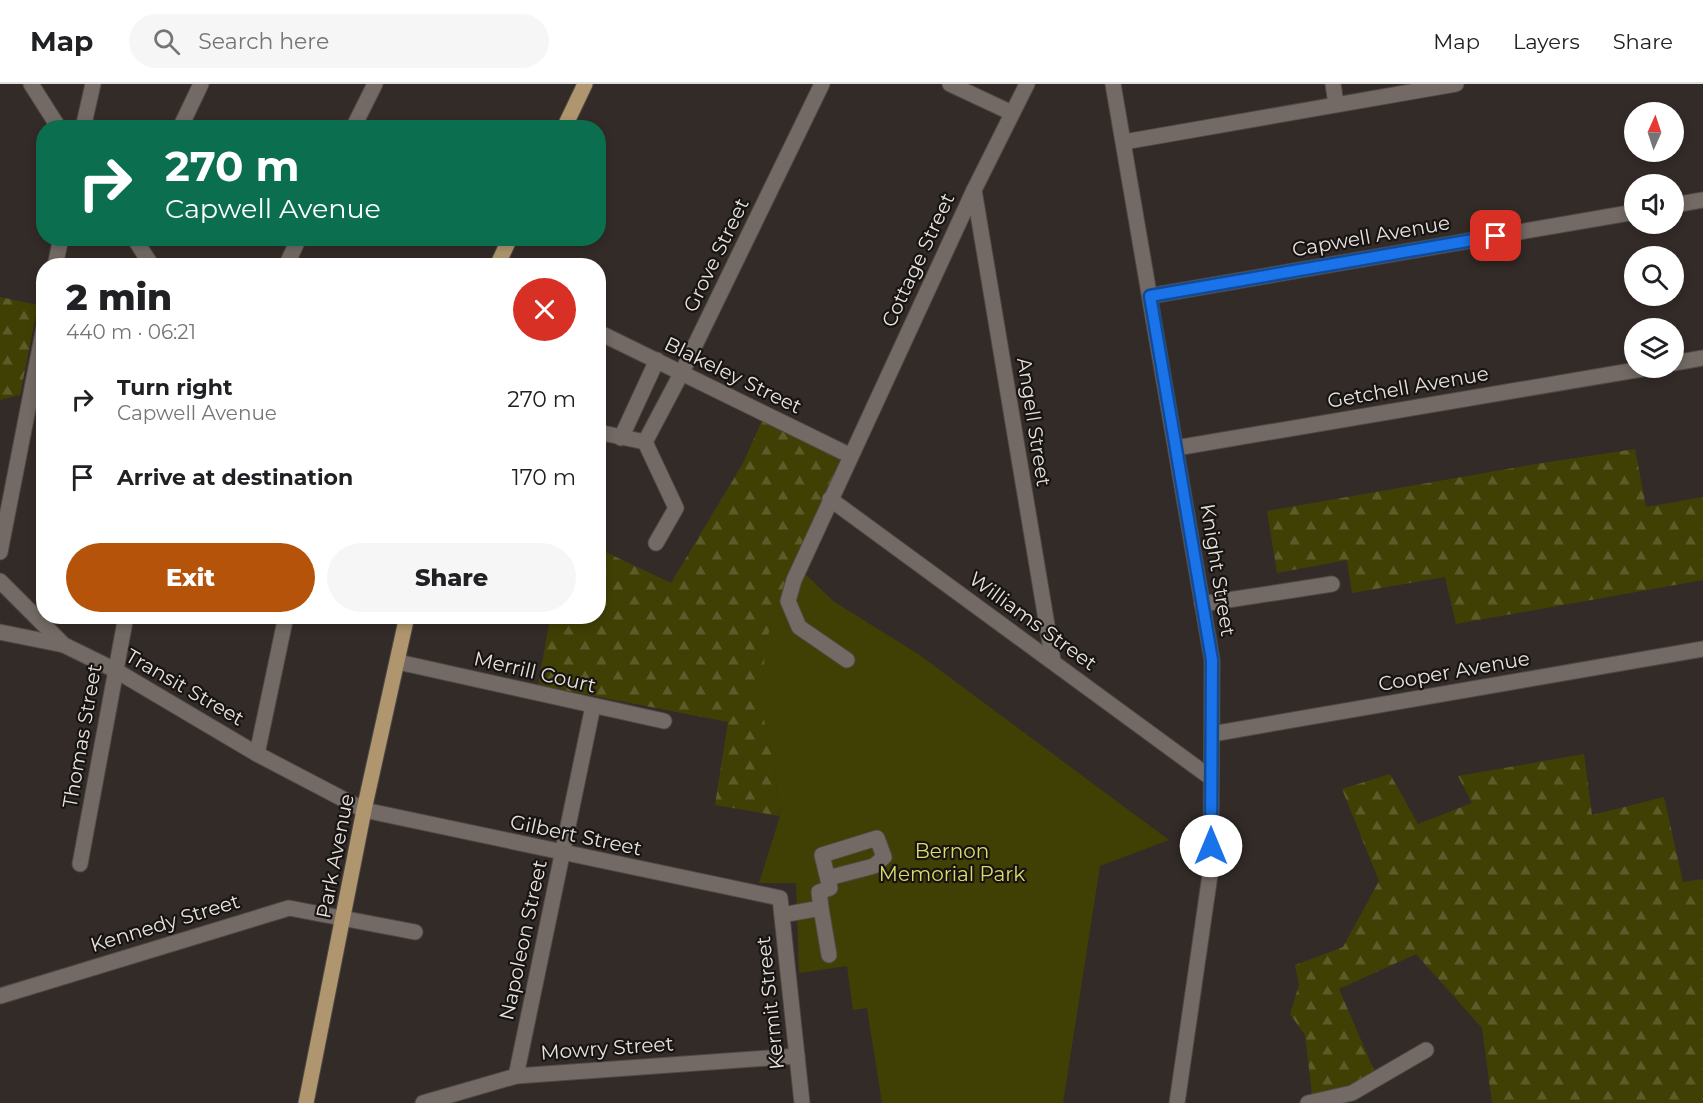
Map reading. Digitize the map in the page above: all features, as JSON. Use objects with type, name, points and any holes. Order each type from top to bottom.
[{"type":"main road","points":[[568,120],[585,84]]},
{"type":"main road","name":"Park Avenue","points":[[306,1103],[345,918],[364,810],[405,624]]},
{"type":"street","points":[[32,84],[54,120]]},
{"type":"street","points":[[85,120],[93,84]]},
{"type":"street","points":[[184,120],[201,84]]},
{"type":"street","points":[[357,120],[375,84]]},
{"type":"street","name":"Grove Street","points":[[645,442],[682,372],[822,84]]},
{"type":"street","points":[[950,84],[1012,113]]},
{"type":"street","name":"Cottage Street","points":[[847,660],[799,627],[788,601],[794,580],[849,455],[974,190],[1027,84]]},
{"type":"street","name":"Knight Street","points":[[1113,84],[1212,660],[1211,868],[1177,1103]]},
{"type":"street","points":[[1333,84],[1336,104]]},
{"type":"street","points":[[1124,142],[1456,84]]},
{"type":"street","name":"Angell Street","points":[[974,190],[1053,661]]},
{"type":"street","points":[[1684,203],[1703,200]]},
{"type":"street","name":"Capwell Avenue","points":[[1150,296],[1624,214]]},
{"type":"street","name":"Blakeley Street","points":[[606,336],[849,455]]},
{"type":"street","points":[[1684,361],[1703,358]]},
{"type":"street","points":[[621,438],[657,360]]},
{"type":"street","points":[[0,552],[36,368]]},
{"type":"street","name":"Getchell Avenue","points":[[1176,448],[1624,372]]},
{"type":"street","points":[[606,434],[645,442],[676,508],[656,543]]},
{"type":"street","name":"Williams Street","points":[[830,499],[1211,778]]},
{"type":"street","name":"Transit Street","points":[[0,581],[36,617]]},
{"type":"street","points":[[1202,604],[1332,584]]},
{"type":"street","name":"Transit Street","points":[[43,624],[64,645],[115,670],[257,754],[364,810]]},
{"type":"street","name":"Thomas Street","points":[[80,864],[124,624]]},
{"type":"street","points":[[257,754],[284,624]]},
{"type":"street","points":[[0,632],[64,645]]},
{"type":"street","name":"Cooper Avenue","points":[[1212,734],[1703,649]]},
{"type":"street","name":"Merrill Court","points":[[398,662],[664,721]]},
{"type":"street","name":"Napoleon Street","points":[[516,1076],[593,706]]},
{"type":"street","name":"Gilbert Street","points":[[364,810],[562,854],[780,898]]},
{"type":"street","points":[[828,878],[830,888],[819,892],[829,955]]},
{"type":"street","name":"Kermit Street","points":[[780,898],[802,1103]]},
{"type":"street","name":"Kennedy Street","points":[[0,996],[289,908],[415,933]]},
{"type":"street","points":[[782,915],[821,908]]},
{"type":"street","points":[[1308,1103],[1352,1092],[1426,1050]]},
{"type":"street","name":"Mowry Street","points":[[423,1103],[516,1076],[797,1056]]},
{"type":"green space","points":[[0,297],[36,305],[36,315],[20,395],[0,400]]},
{"type":"green space","points":[[765,414],[842,455],[796,565],[774,764],[780,816],[715,805],[728,722],[538,685],[549,624],[606,624],[606,552],[671,583],[742,465]]},
{"type":"green space","points":[[1635,449],[1646,507],[1703,497],[1703,580],[1456,624],[1445,577],[1352,593],[1347,560],[1277,573],[1267,511]]},
{"type":"green space","name":"Bernon Memorial Park","points":[[796,565],[833,601],[918,654],[1169,840],[1100,866],[1063,1103],[882,1103],[867,1008],[853,1010],[847,966],[799,973],[796,883],[759,883],[780,816],[774,764],[759,697],[771,618]]},
{"type":"green space","points":[[1584,754],[1592,815],[1664,797],[1683,882],[1703,879],[1703,1103],[1492,1103],[1482,1028],[1416,954],[1339,989],[1379,1082],[1313,1103],[1305,1035],[1290,1014],[1299,985],[1295,965],[1343,947],[1379,881],[1342,789],[1390,774],[1418,824],[1472,803],[1458,776]]},
{"type":"route","points":[[1211,846],[1212,660],[1150,296],[1496,236]]}]
